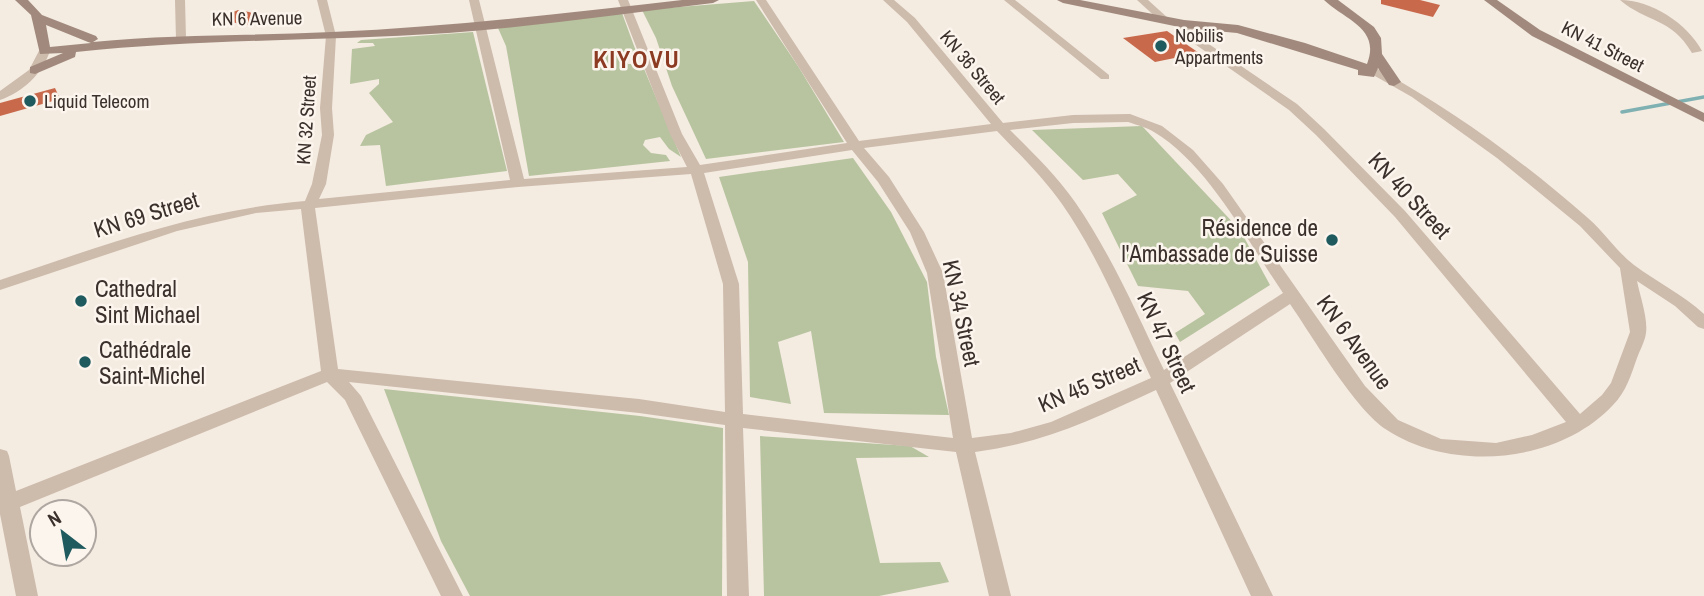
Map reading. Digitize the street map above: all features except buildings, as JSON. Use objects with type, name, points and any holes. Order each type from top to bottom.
[{"type":"main road","points":[[21,0],[31,6],[40,19],[44,47]]},
{"type":"main road","name":"KN 6 Avenue","points":[[44,47],[181,38],[331,36],[480,27],[625,4],[713,0]]},
{"type":"main road","points":[[1063,0],[1184,24],[1238,29],[1339,59],[1366,71]]},
{"type":"main road","points":[[1330,0],[1359,18],[1375,38],[1373,54],[1366,71]]},
{"type":"main road","name":"KN 41 Street","points":[[1490,0],[1536,33],[1704,118]]},
{"type":"main road","points":[[40,19],[97,43]]},
{"type":"main road","points":[[1217,27],[1366,71]]},
{"type":"main road","points":[[35,70],[97,43]]},
{"type":"main road","points":[[1339,59],[1373,54]]},
{"type":"main road","points":[[1373,54],[1394,82]]},
{"type":"street","points":[[180,0],[181,38]]},
{"type":"street","name":"KN 32 Street","points":[[309,204],[319,184],[328,135],[326,108],[331,36],[322,0]]},
{"type":"street","points":[[474,0],[518,183]]},
{"type":"street","name":"KN 34 Street","points":[[761,0],[857,148],[884,180],[917,232],[934,273],[964,446],[1000,596]]},
{"type":"street","name":"KN 36 Street","points":[[888,0],[911,20],[1000,127]]},
{"type":"street","points":[[1009,0],[1105,77]]},
{"type":"street","points":[[1142,0],[1164,19]]},
{"type":"street","points":[[1625,0],[1678,28],[1692,40],[1696,51]]},
{"type":"street","points":[[625,4],[676,134],[696,170],[731,284],[738,596]]},
{"type":"street","name":"KN 40 Street","points":[[1184,24],[1184,29],[1193,38],[1293,107],[1320,132],[1400,214],[1579,425]]},
{"type":"street","points":[[0,96],[19,86],[35,70],[44,47]]},
{"type":"street","points":[[1366,71],[1394,82],[1429,103],[1502,155],[1559,201],[1627,267],[1681,302],[1704,323]]},
{"type":"street","points":[[1366,71],[1429,103]]},
{"type":"street","name":"KN 6 Avenue","points":[[518,183],[696,170],[857,148],[921,136],[1073,119],[1130,118],[1158,129],[1188,153],[1218,187],[1359,391],[1392,425],[1439,446],[1496,450],[1534,442],[1579,425],[1608,400],[1619,385],[1638,332],[1627,267]]},
{"type":"street","name":"KN 47 Street","points":[[1000,127],[1028,153],[1070,205],[1116,286],[1262,596]]},
{"type":"street","name":"KN 69 Street","points":[[0,285],[204,219],[256,209],[518,183]]},
{"type":"street","points":[[309,204],[307,211],[330,374],[352,396],[452,596]]},
{"type":"street","name":"KN 45 Street","points":[[330,374],[639,406],[735,420],[964,446],[1011,440],[1055,428],[1159,382],[1293,295]]},
{"type":"street","points":[[4,504],[330,374]]},
{"type":"street","points":[[0,456],[4,504],[27,596]]},
{"type":"green space","points":[[754,1],[798,66],[844,142],[706,159],[672,86],[656,38],[642,10]]},
{"type":"green space","points":[[622,13],[637,54],[624,57],[628,64],[642,64],[681,157],[669,149],[660,137],[645,140],[643,145],[651,153],[666,155],[670,161],[529,176],[506,46],[498,28]]},
{"type":"green space","points":[[473,32],[507,171],[386,186],[380,145],[360,146],[366,135],[393,122],[369,93],[379,84],[379,79],[350,84],[352,49],[375,46],[373,43],[357,43],[361,40]]},
{"type":"green space","points":[[1142,126],[1240,230],[1270,285],[1180,342],[1175,333],[1205,314],[1188,291],[1138,286],[1102,213],[1137,195],[1118,174],[1083,180],[1032,130]]},
{"type":"green space","points":[[853,158],[891,212],[927,282],[936,357],[949,415],[824,413],[811,331],[778,342],[791,404],[750,397],[748,262],[719,177]]},
{"type":"green space","points":[[384,389],[640,416],[723,428],[722,596],[470,596],[441,541]]},
{"type":"green space","points":[[760,436],[910,446],[929,457],[856,458],[880,563],[940,562],[949,582],[879,596],[764,596]]},
{"type":"waterway","points":[[1622,112],[1704,97]]},
{"type":"place","name":"Nobilis Appartments","points":[[1161,46]]},
{"type":"place","name":"Liquid Telecom","points":[[30,101]]},
{"type":"place","name":"Résidence de l'Ambassade de Suisse","points":[[1332,240]]},
{"type":"place","name":"Cathedral Sint Michael","points":[[81,301]]},
{"type":"place","name":"Cathédrale Saint-Michel","points":[[85,362]]},
{"type":"district","name":"KIYOVU","points":[[637,59]]}]
